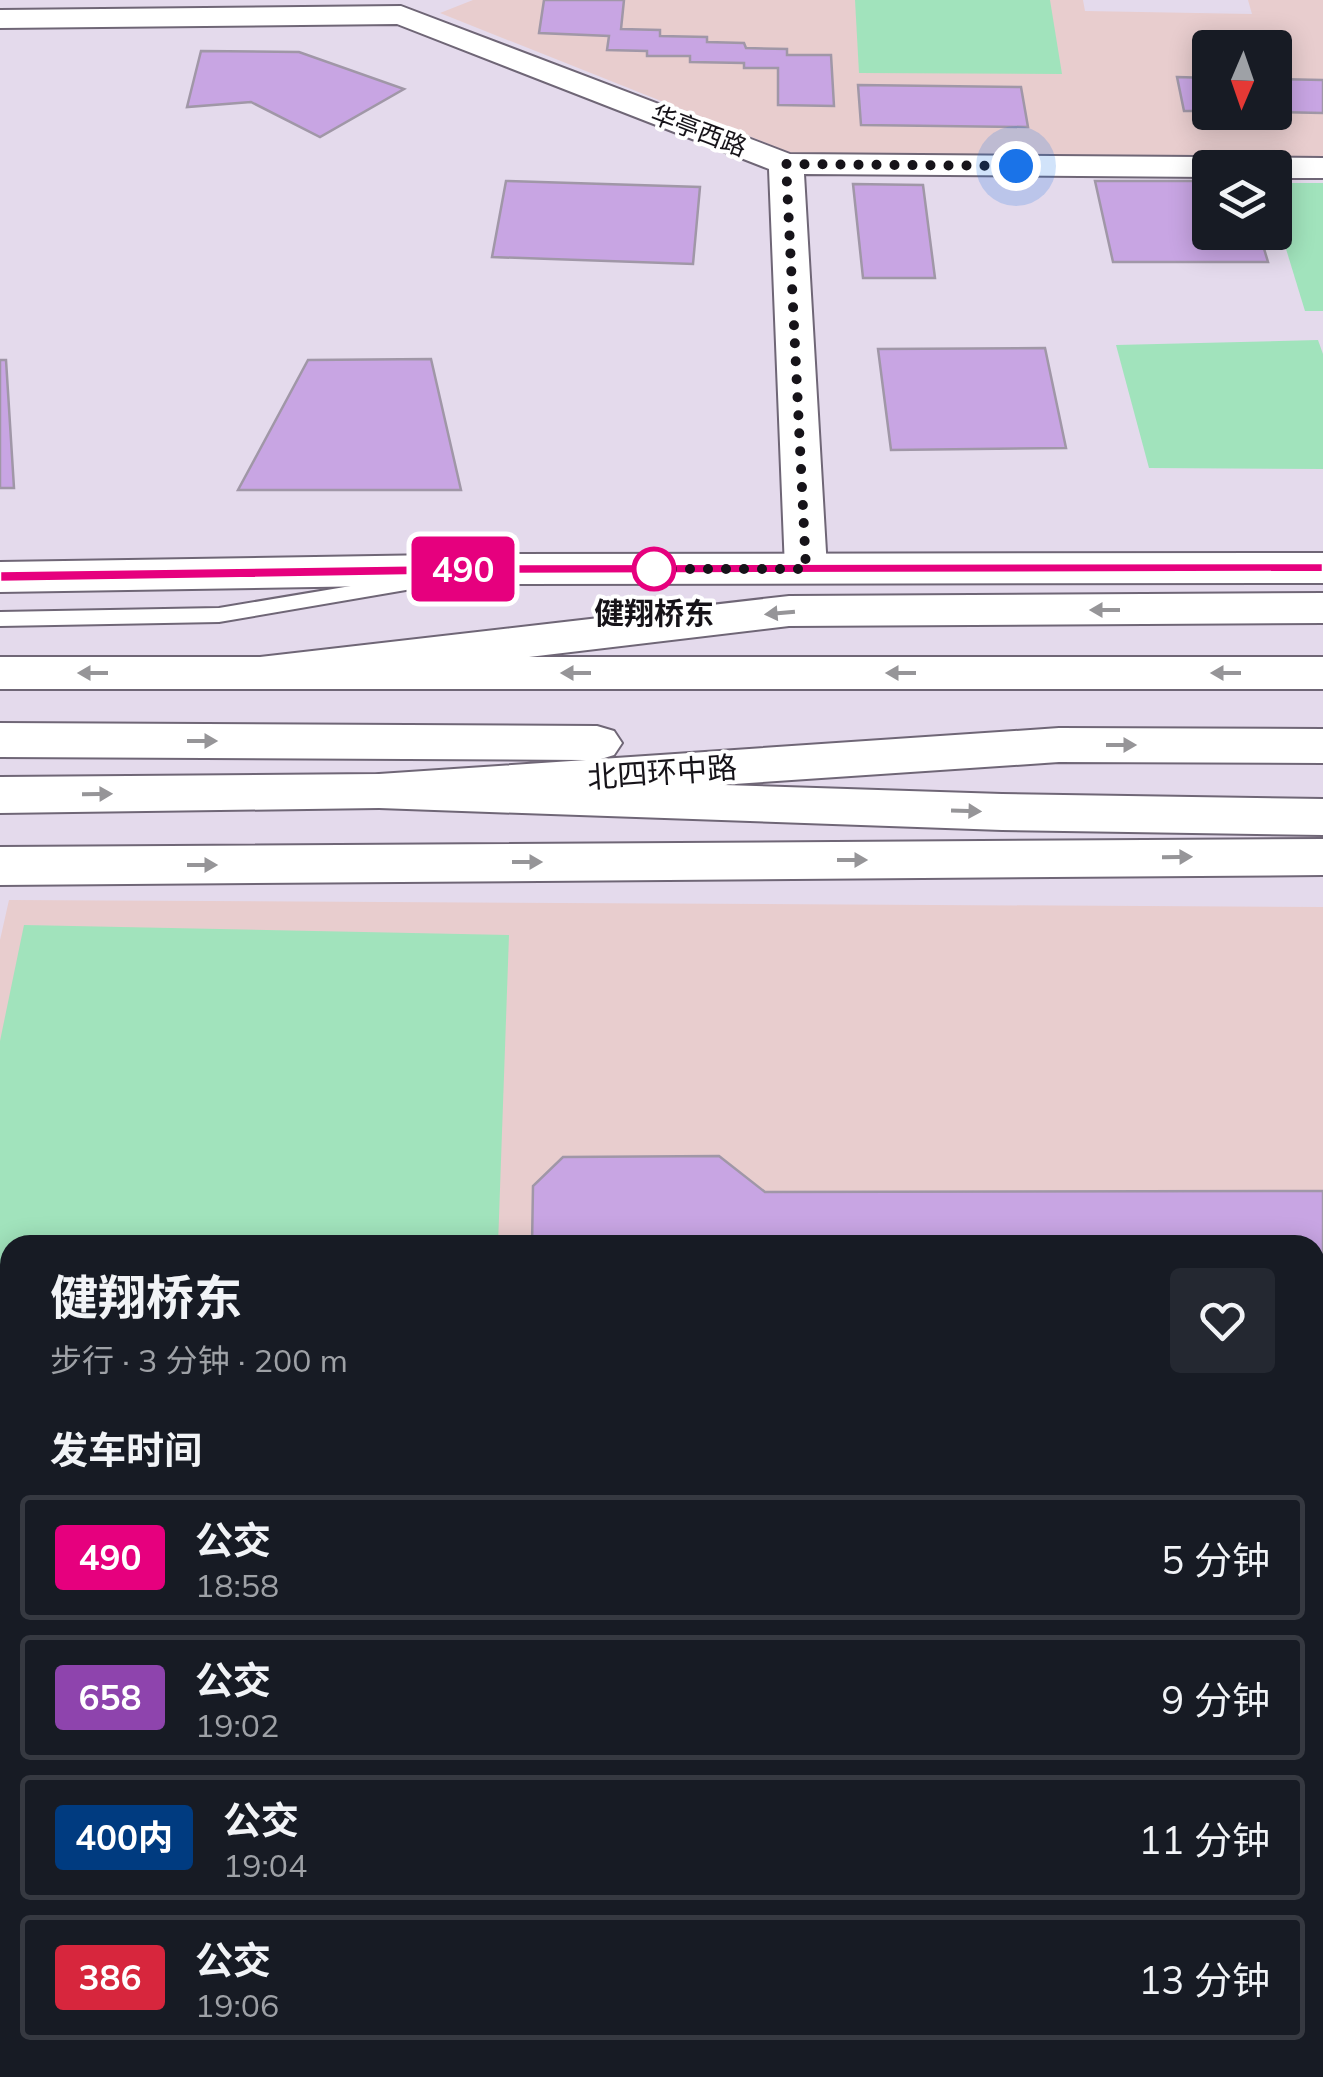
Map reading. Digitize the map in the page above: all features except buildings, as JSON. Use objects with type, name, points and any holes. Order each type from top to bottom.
[{"type":"main road","points":[[0,576],[497,569],[1323,568]]},
{"type":"main road","points":[[260,674],[789,611],[1323,608]]},
{"type":"main road","points":[[0,673],[1323,673]]},
{"type":"main road","points":[[0,740],[1059,745]]},
{"type":"main road","name":"北四环中路","points":[[0,795],[379,791],[1059,745],[1323,746]]},
{"type":"main road","points":[[379,791],[1002,812],[1320,830]]},
{"type":"main road","points":[[0,866],[1320,830]]},
{"type":"street","points":[[0,19],[401,15],[435,0]]},
{"type":"street","name":"华亭西路","points":[[401,15],[786,164],[806,569]]},
{"type":"street","points":[[786,164],[1323,168]]},
{"type":"lane","points":[[0,619],[219,614],[497,569]]},
{"type":"shaded area","points":[[473,0],[1083,0],[1085,11],[1252,14],[1248,0],[1323,0],[1323,160],[1292,160],[1292,150],[1192,150],[1192,159],[794,154],[440,13]]},
{"type":"shaded area","points":[[9,900],[1323,907],[1323,1235],[0,1235],[0,940]]},
{"type":"green space","points":[[855,0],[1050,0],[1062,74],[859,73]]},
{"type":"green space","points":[[1292,183],[1323,183],[1323,311],[1305,311],[1286,250],[1292,250]]},
{"type":"green space","points":[[1318,340],[1323,354],[1323,469],[1149,468],[1116,345]]},
{"type":"green space","points":[[24,925],[509,935],[498,1235],[0,1235],[0,1041]]},
{"type":"bus line","name":"490","points":[[0,577],[497,569],[1323,568]]},
{"type":"place","name":"健翔桥东","points":[[654,569]]},
{"type":"route","points":[[654,569],[806,569],[786,164],[1016,166]]}]
